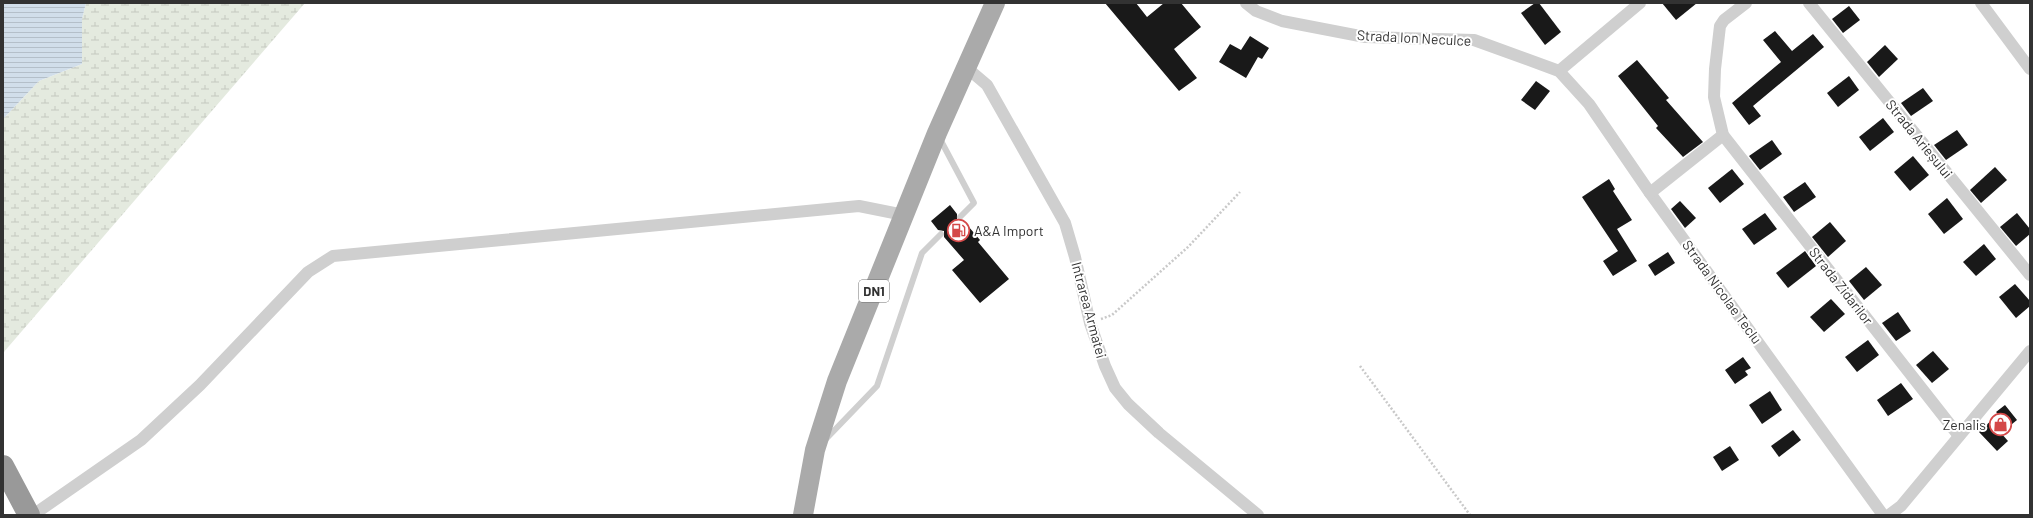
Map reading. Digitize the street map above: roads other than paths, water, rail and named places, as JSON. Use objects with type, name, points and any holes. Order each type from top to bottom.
[{"type":"highway","points":[[3,466],[29,515]]},
{"type":"main road","name":"DN1","points":[[803,515],[816,450],[837,382],[937,133],[996,3]]},
{"type":"street","name":"Strada Ion Neculce","points":[[1246,3],[1256,11],[1282,21],[1365,37],[1474,40],[1559,71]]},
{"type":"street","points":[[1559,71],[1640,3]]},
{"type":"street","name":"Strada Zidarilor","points":[[1746,3],[1724,20],[1720,26],[1715,69],[1714,97],[1723,135],[1959,436]]},
{"type":"street","name":"Strada Arieșului","points":[[1809,3],[2030,275]]},
{"type":"street","points":[[1981,3],[2030,69]]},
{"type":"street","name":"Intrarea Armatei","points":[[967,68],[987,85],[1065,223],[1075,257],[1090,322],[1105,366],[1115,388],[1128,404],[1159,432],[1258,515]]},
{"type":"street","name":"Strada Nicolae Teclu","points":[[1559,71],[1589,104],[1650,193],[1883,515]]},
{"type":"street","points":[[1650,193],[1723,135]]},
{"type":"street","points":[[33,515],[140,440],[200,385],[308,272],[333,256],[859,206],[904,215]]},
{"type":"street","points":[[1889,515],[1901,506],[2030,351]]},
{"type":"lane","points":[[937,133],[974,203],[960,217]]},
{"type":"lane","points":[[816,450],[877,386],[922,253],[941,234]]},
{"type":"place","name":"A&A Import","points":[[959,231]]},
{"type":"place","name":"Zenalis","points":[[2001,425]]}]
